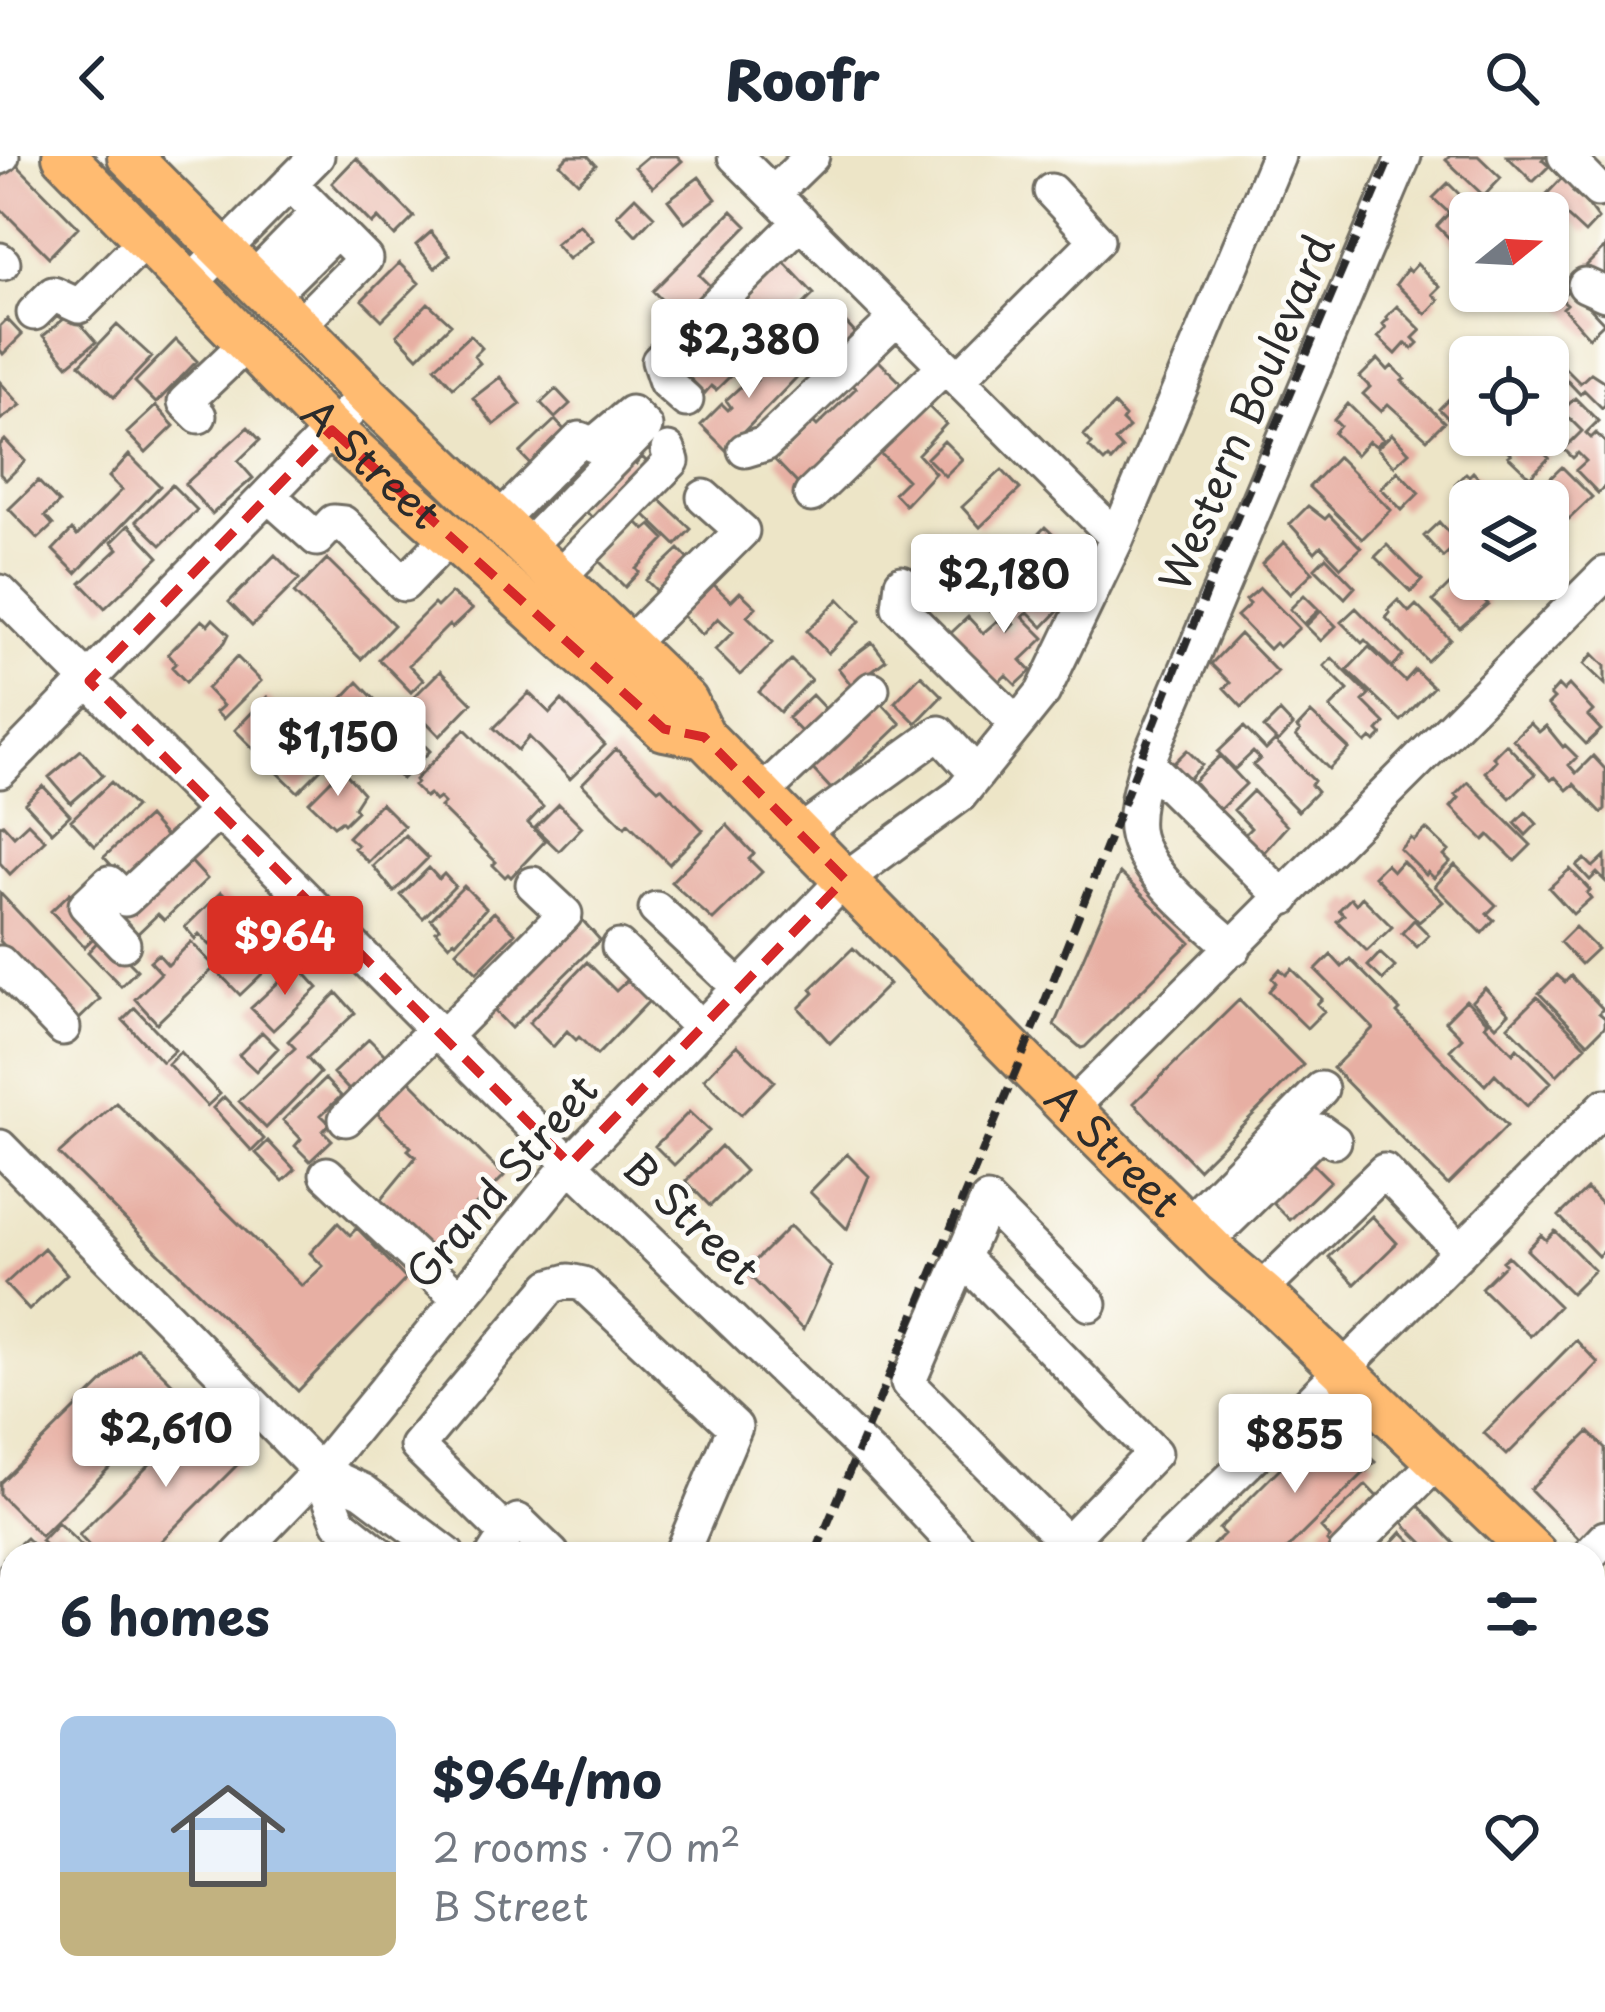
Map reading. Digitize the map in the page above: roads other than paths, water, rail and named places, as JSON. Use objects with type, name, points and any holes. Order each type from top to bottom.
[{"type":"main road","name":"A Street","points":[[64,156],[332,430],[449,537],[664,730],[704,737]]},
{"type":"main road","name":"A Street","points":[[129,156],[366,394],[686,701],[704,737],[1070,1109],[1523,1542]]},
{"type":"street","points":[[266,294],[290,183],[317,156]]},
{"type":"street","points":[[735,156],[1117,538]]},
{"type":"street","points":[[772,194],[812,156]]},
{"type":"street","name":"Western Boulevard","points":[[845,879],[960,795],[1042,692],[1117,538],[1278,156]]},
{"type":"street","name":"Western Boulevard","points":[[1234,948],[1147,860],[1136,832],[1137,797],[1404,156]]},
{"type":"street","points":[[1565,156],[1598,190]]},
{"type":"street","points":[[190,284],[266,294],[307,273],[365,259],[290,183]]},
{"type":"street","points":[[811,495],[1097,240],[1051,191]]},
{"type":"street","points":[[686,400],[666,382],[659,361],[801,221]]},
{"type":"street","points":[[266,294],[307,273],[336,230]]},
{"type":"street","points":[[34,313],[53,294],[79,306],[146,239]]},
{"type":"street","points":[[745,450],[765,444],[897,318]]},
{"type":"street","points":[[199,416],[185,402],[247,343]]},
{"type":"street","points":[[0,771],[366,394]]},
{"type":"street","points":[[558,578],[672,461],[668,450]]},
{"type":"street","points":[[269,496],[317,539],[334,522],[344,523],[404,584],[449,537]]},
{"type":"street","points":[[628,645],[742,531],[704,497]]},
{"type":"street","points":[[1070,1109],[1605,574]]},
{"type":"street","points":[[902,583],[899,607],[1017,724]]},
{"type":"street","name":"B Street","points":[[0,592],[570,1164],[878,1462],[953,1542]]},
{"type":"street","points":[[761,794],[872,688]]},
{"type":"street","points":[[800,833],[939,733],[977,774]]},
{"type":"street","points":[[1148,763],[1284,898]]},
{"type":"street","points":[[123,944],[86,905],[109,883],[125,899],[219,811]]},
{"type":"street","name":"Grand Street","points":[[251,1542],[319,1471],[570,1164],[845,879]]},
{"type":"street","points":[[346,1119],[565,914],[533,884]]},
{"type":"street","points":[[656,909],[740,988]]},
{"type":"street","points":[[619,947],[701,1028]]},
{"type":"street","points":[[0,963],[63,1028]]},
{"type":"street","points":[[1196,1234],[1321,1089]]},
{"type":"street","points":[[1165,1542],[1605,1106]]},
{"type":"street","points":[[1196,1234],[1320,1131],[1334,1141]]},
{"type":"street","points":[[0,1148],[319,1471],[363,1491],[431,1542]]},
{"type":"street","points":[[1259,1292],[1384,1171],[1460,1251]]},
{"type":"street","points":[[327,1174],[460,1299]]},
{"type":"street","points":[[1059,1542],[908,1383],[988,1201],[1090,1304]]},
{"type":"street","points":[[962,1257],[1154,1453],[1074,1542]]},
{"type":"street","points":[[499,1542],[417,1446],[551,1286],[569,1281],[584,1285],[735,1426],[687,1542]]},
{"type":"street","points":[[1358,1542],[1443,1465]]},
{"type":"street","points":[[1376,1542],[1443,1465]]},
{"type":"street","points":[[319,1471],[339,1522],[364,1542]]},
{"type":"street","points":[[502,1542],[518,1521],[540,1542]]},
{"type":"railway","points":[[820,1542],[1041,1011],[1219,560],[1391,156]]}]
